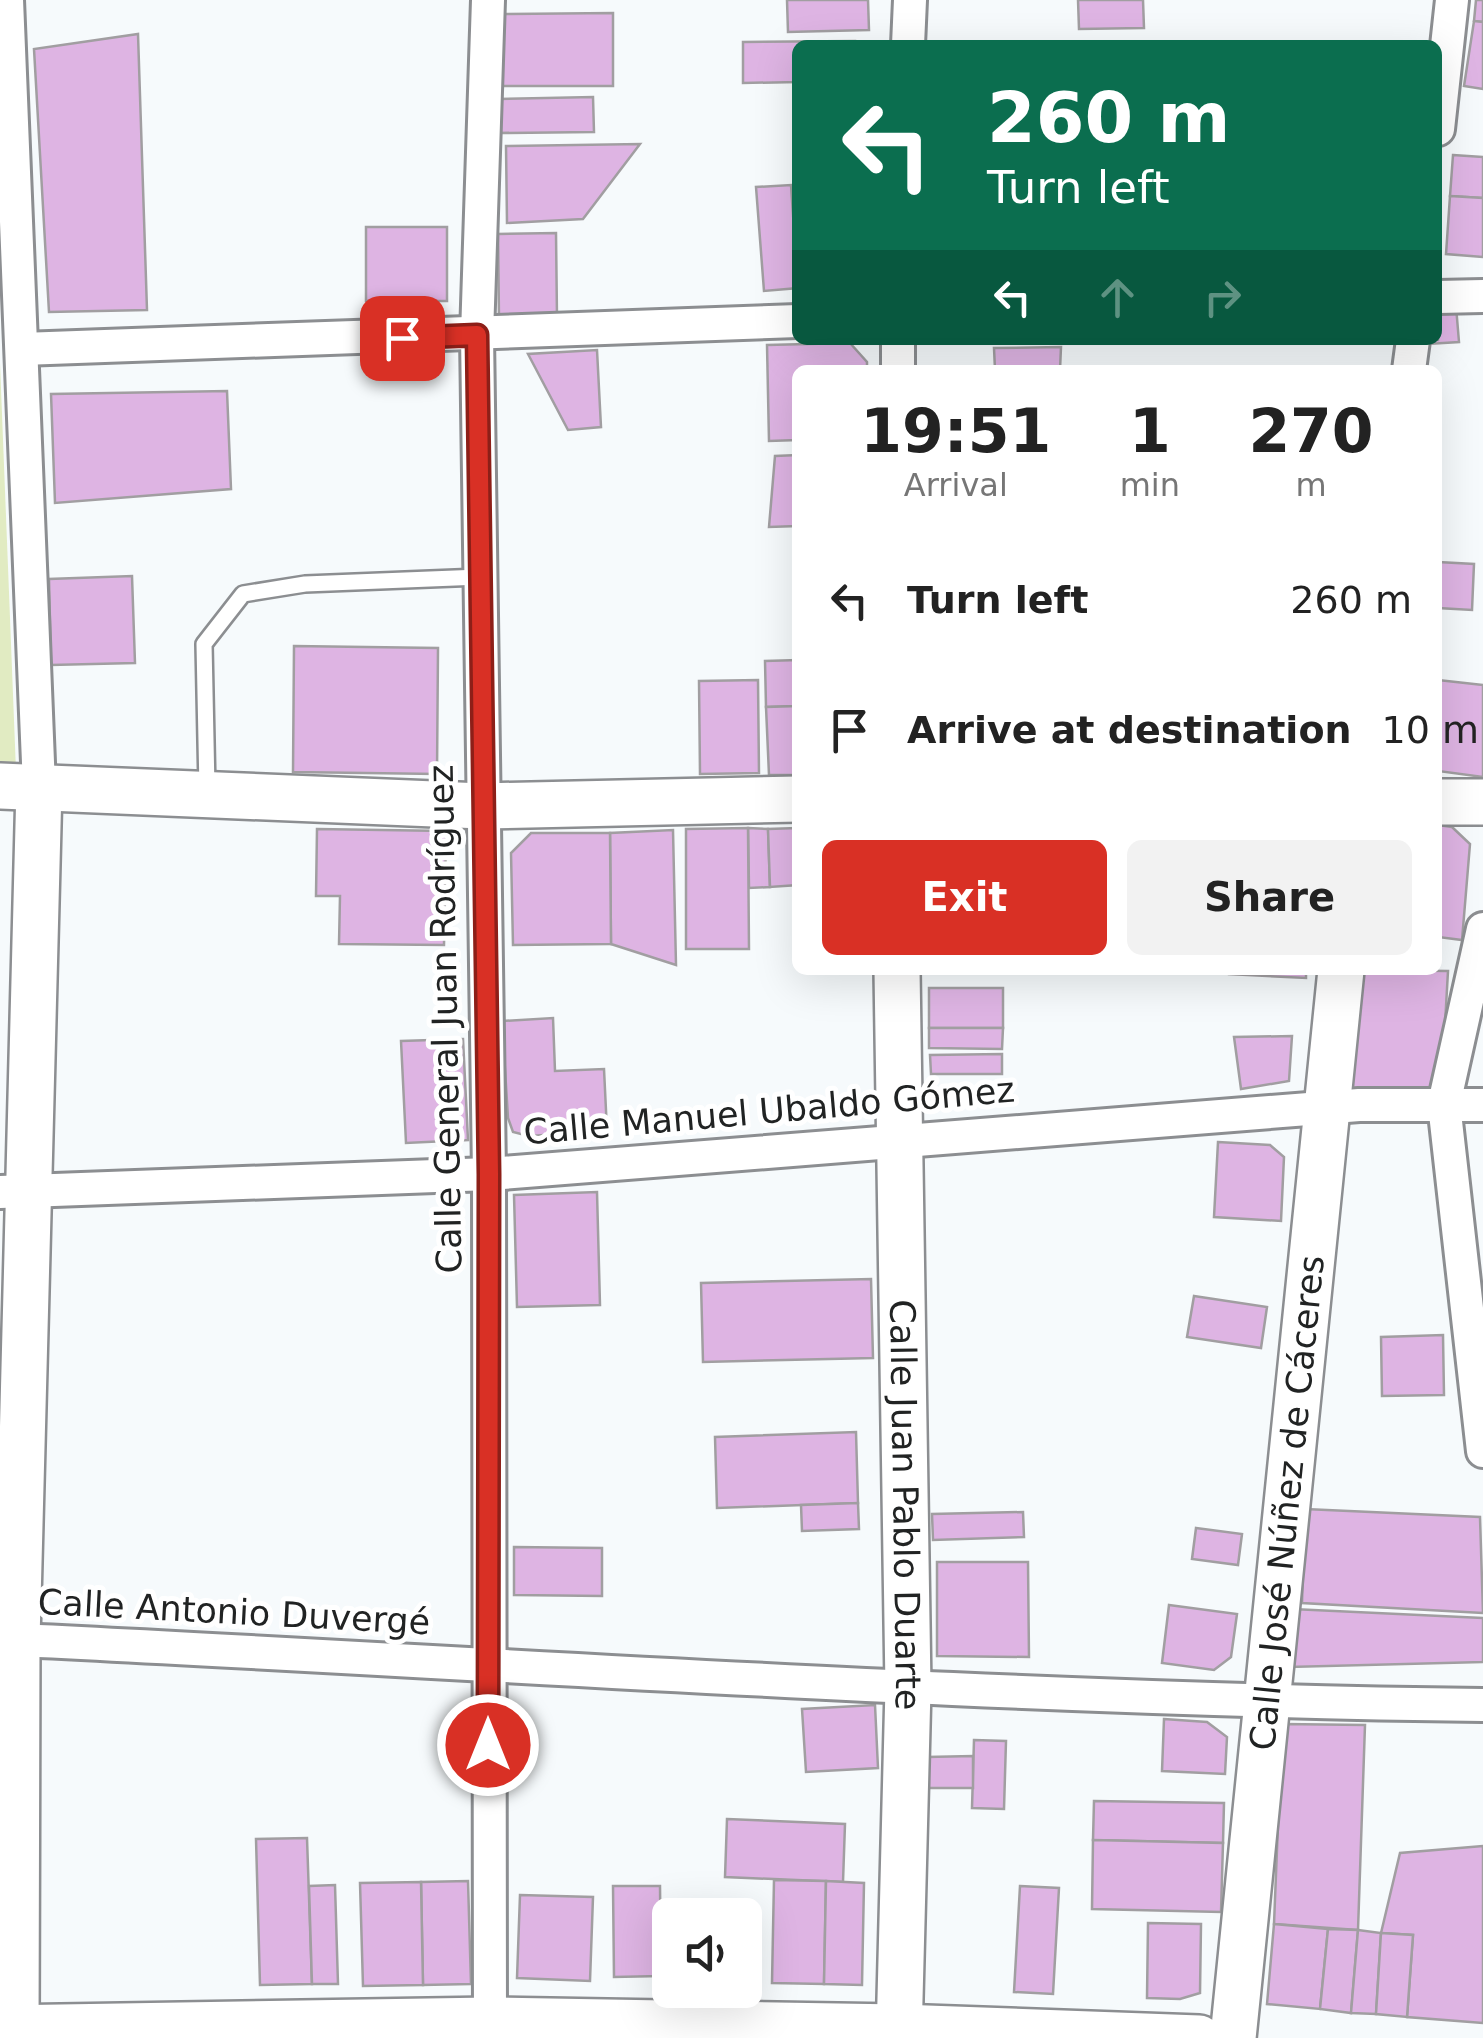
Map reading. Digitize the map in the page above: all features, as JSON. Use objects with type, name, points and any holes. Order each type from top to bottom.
[{"type":"main road","points":[[792,800],[482,806],[23,787],[9,1639],[11,2031],[490,2029],[1199,2038]]},
{"type":"main road","points":[[1442,802],[1483,802]]},
{"type":"main road","name":"Calle Juan Pablo Duarte","points":[[898,975],[897,1140],[908,1688],[899,2032]]},
{"type":"main road","name":"Calle José Núñez de Cáceres","points":[[1232,2038],[1341,975]]},
{"type":"street","points":[[7,0],[22,348],[23,787]]},
{"type":"street","name":"Calle General Juan Rodríguez","points":[[488,0],[477,335],[489,1174],[490,2029]]},
{"type":"street","points":[[908,40],[910,0]]},
{"type":"street","points":[[1442,92],[1452,0]]},
{"type":"street","points":[[1442,298],[1483,296]]},
{"type":"street","points":[[22,348],[792,321]]},
{"type":"street","points":[[1483,930],[1444,1104],[1483,1452]]},
{"type":"street","name":"Calle Manuel Ubaldo Gómez","points":[[14,1191],[489,1174],[1329,1108],[1483,1104]]},
{"type":"street","name":"Calle Antonio Duvergé","points":[[9,1639],[908,1688],[1268,1702],[1483,1705]]},
{"type":"lane","points":[[207,794],[204,644],[244,594],[305,584],[480,576]]},
{"type":"green space","points":[[0,363],[16,771],[0,771]]},
{"type":"building","points":[[787,0],[868,0],[869,30],[788,32]]},
{"type":"building","points":[[1078,0],[1143,0],[1144,28],[1079,29]]},
{"type":"building","points":[[1476,0],[1483,0],[1483,22],[1474,21]]},
{"type":"building","points":[[613,13],[613,86],[499,86],[499,14]]},
{"type":"building","points":[[1474,21],[1483,22],[1483,89],[1464,86]]},
{"type":"building","points":[[138,34],[147,310],[49,312],[34,49]]},
{"type":"building","points":[[743,42],[792,42],[792,82],[743,83]]},
{"type":"building","points":[[593,97],[594,132],[498,133],[498,99]]},
{"type":"building","points":[[640,144],[583,219],[507,223],[506,146]]},
{"type":"building","points":[[1453,155],[1483,157],[1483,198],[1450,196]]},
{"type":"building","points":[[791,185],[792,289],[764,291],[756,187]]},
{"type":"building","points":[[1450,196],[1483,198],[1483,257],[1446,254]]},
{"type":"building","points":[[366,227],[447,227],[447,301],[366,301]]},
{"type":"building","points":[[556,233],[557,317],[499,318],[498,234]]},
{"type":"building","points":[[1456,306],[1459,342],[1442,343],[1442,307]]},
{"type":"building","points":[[767,345],[852,345],[867,365],[792,365],[792,440],[769,441]]},
{"type":"building","points":[[1061,347],[1060,365],[995,365],[994,348]]},
{"type":"building","points":[[597,350],[601,427],[568,430],[528,354]]},
{"type":"building","points":[[227,391],[231,489],[55,503],[51,394]]},
{"type":"building","points":[[792,455],[792,526],[769,527],[775,456]]},
{"type":"building","points":[[1442,562],[1474,564],[1472,610],[1442,608]]},
{"type":"building","points":[[132,576],[135,663],[51,665],[49,579]]},
{"type":"building","points":[[294,646],[438,648],[437,774],[293,772]]},
{"type":"building","points":[[792,660],[792,706],[766,707],[765,661]]},
{"type":"building","points":[[758,680],[759,773],[700,774],[699,681]]},
{"type":"building","points":[[1442,680],[1483,685],[1483,777],[1442,772]]},
{"type":"building","points":[[792,706],[792,775],[769,775],[766,707]]},
{"type":"building","points":[[1442,826],[1452,827],[1470,844],[1462,940],[1442,938]]},
{"type":"building","points":[[748,828],[768,829],[770,887],[749,888]]},
{"type":"building","points":[[748,828],[749,949],[686,949],[686,829]]},
{"type":"building","points":[[792,828],[792,885],[770,887],[768,829]]},
{"type":"building","points":[[317,829],[446,831],[444,945],[339,944],[340,896],[316,896]]},
{"type":"building","points":[[673,830],[676,965],[611,944],[610,833]]},
{"type":"building","points":[[531,833],[610,833],[611,944],[513,945],[511,853]]},
{"type":"building","points":[[1442,971],[1448,971],[1441,1096],[1350,1090],[1358,975],[1442,975]]},
{"type":"building","points":[[1248,975],[1306,975],[1306,978]]},
{"type":"building","points":[[929,988],[1003,988],[1003,1028],[929,1028]]},
{"type":"building","points":[[553,1018],[555,1071],[604,1069],[607,1131],[529,1136],[513,1132],[508,1118],[502,1021]]},
{"type":"building","points":[[929,1028],[1003,1028],[1002,1049],[929,1048]]},
{"type":"building","points":[[1292,1036],[1289,1081],[1241,1089],[1234,1037]]},
{"type":"building","points":[[463,1039],[468,1140],[406,1143],[401,1041]]},
{"type":"building","points":[[1002,1054],[1002,1074],[931,1074],[930,1055]]},
{"type":"building","points":[[1218,1142],[1270,1145],[1284,1157],[1281,1221],[1214,1217]]},
{"type":"building","points":[[597,1192],[600,1305],[517,1307],[514,1195]]},
{"type":"building","points":[[871,1279],[873,1358],[703,1362],[701,1283]]},
{"type":"building","points":[[1194,1296],[1267,1307],[1261,1348],[1187,1337]]},
{"type":"building","points":[[1443,1335],[1444,1395],[1382,1396],[1381,1337]]},
{"type":"building","points":[[856,1432],[858,1503],[717,1508],[715,1437]]},
{"type":"building","points":[[858,1503],[859,1529],[802,1531],[801,1505]]},
{"type":"building","points":[[1305,1509],[1480,1517],[1483,1613],[1302,1603]]},
{"type":"building","points":[[1023,1512],[1024,1537],[933,1540],[932,1514]]},
{"type":"building","points":[[1196,1528],[1242,1534],[1238,1565],[1192,1559]]},
{"type":"building","points":[[514,1547],[602,1548],[602,1596],[514,1595]]},
{"type":"building","points":[[937,1562],[1028,1562],[1029,1657],[937,1656]]},
{"type":"building","points":[[1169,1605],[1237,1614],[1231,1657],[1214,1670],[1162,1663]]},
{"type":"building","points":[[1292,1609],[1483,1618],[1483,1662],[1289,1667]]},
{"type":"building","points":[[875,1705],[878,1768],[806,1772],[802,1709]]},
{"type":"building","points":[[1164,1719],[1207,1722],[1227,1737],[1225,1774],[1162,1771]]},
{"type":"building","points":[[1282,1724],[1365,1725],[1358,1930],[1274,1924]]},
{"type":"building","points":[[974,1740],[1006,1741],[1004,1809],[972,1808]]},
{"type":"building","points":[[973,1756],[973,1788],[927,1788],[927,1757]]},
{"type":"building","points":[[1094,1801],[1224,1803],[1223,1843],[1093,1840]]},
{"type":"building","points":[[727,1819],[845,1824],[843,1882],[725,1877]]},
{"type":"building","points":[[307,1838],[312,1984],[260,1985],[256,1839]]},
{"type":"building","points":[[1093,1840],[1223,1843],[1221,1912],[1092,1909]]},
{"type":"building","points":[[1483,1846],[1483,2023],[1407,2017],[1413,1935],[1381,1933],[1400,1853]]},
{"type":"building","points":[[774,1880],[826,1881],[824,1984],[772,1983]]},
{"type":"building","points":[[468,1881],[471,1984],[423,1985],[421,1882]]},
{"type":"building","points":[[826,1881],[864,1883],[862,1985],[824,1984]]},
{"type":"building","points":[[421,1882],[423,1985],[363,1986],[360,1883]]},
{"type":"building","points":[[335,1885],[338,1984],[312,1984],[309,1886]]},
{"type":"building","points":[[613,1886],[660,1886],[660,1898],[652,1898],[652,1976],[614,1977]]},
{"type":"building","points":[[1020,1886],[1059,1888],[1053,1994],[1014,1992]]},
{"type":"building","points":[[520,1895],[593,1897],[590,1981],[517,1978]]},
{"type":"building","points":[[1148,1923],[1201,1924],[1200,1993],[1180,1999],[1147,1998]]},
{"type":"building","points":[[1274,1924],[1328,1929],[1320,2009],[1267,2004]]},
{"type":"building","points":[[1328,1929],[1358,1930],[1351,2013],[1320,2009]]},
{"type":"building","points":[[1358,1930],[1381,1933],[1376,2014],[1351,2013]]},
{"type":"building","points":[[1381,1933],[1413,1935],[1407,2017],[1376,2014]]},
{"type":"route","points":[[402,338],[477,335],[489,1174],[488,1745]]}]
